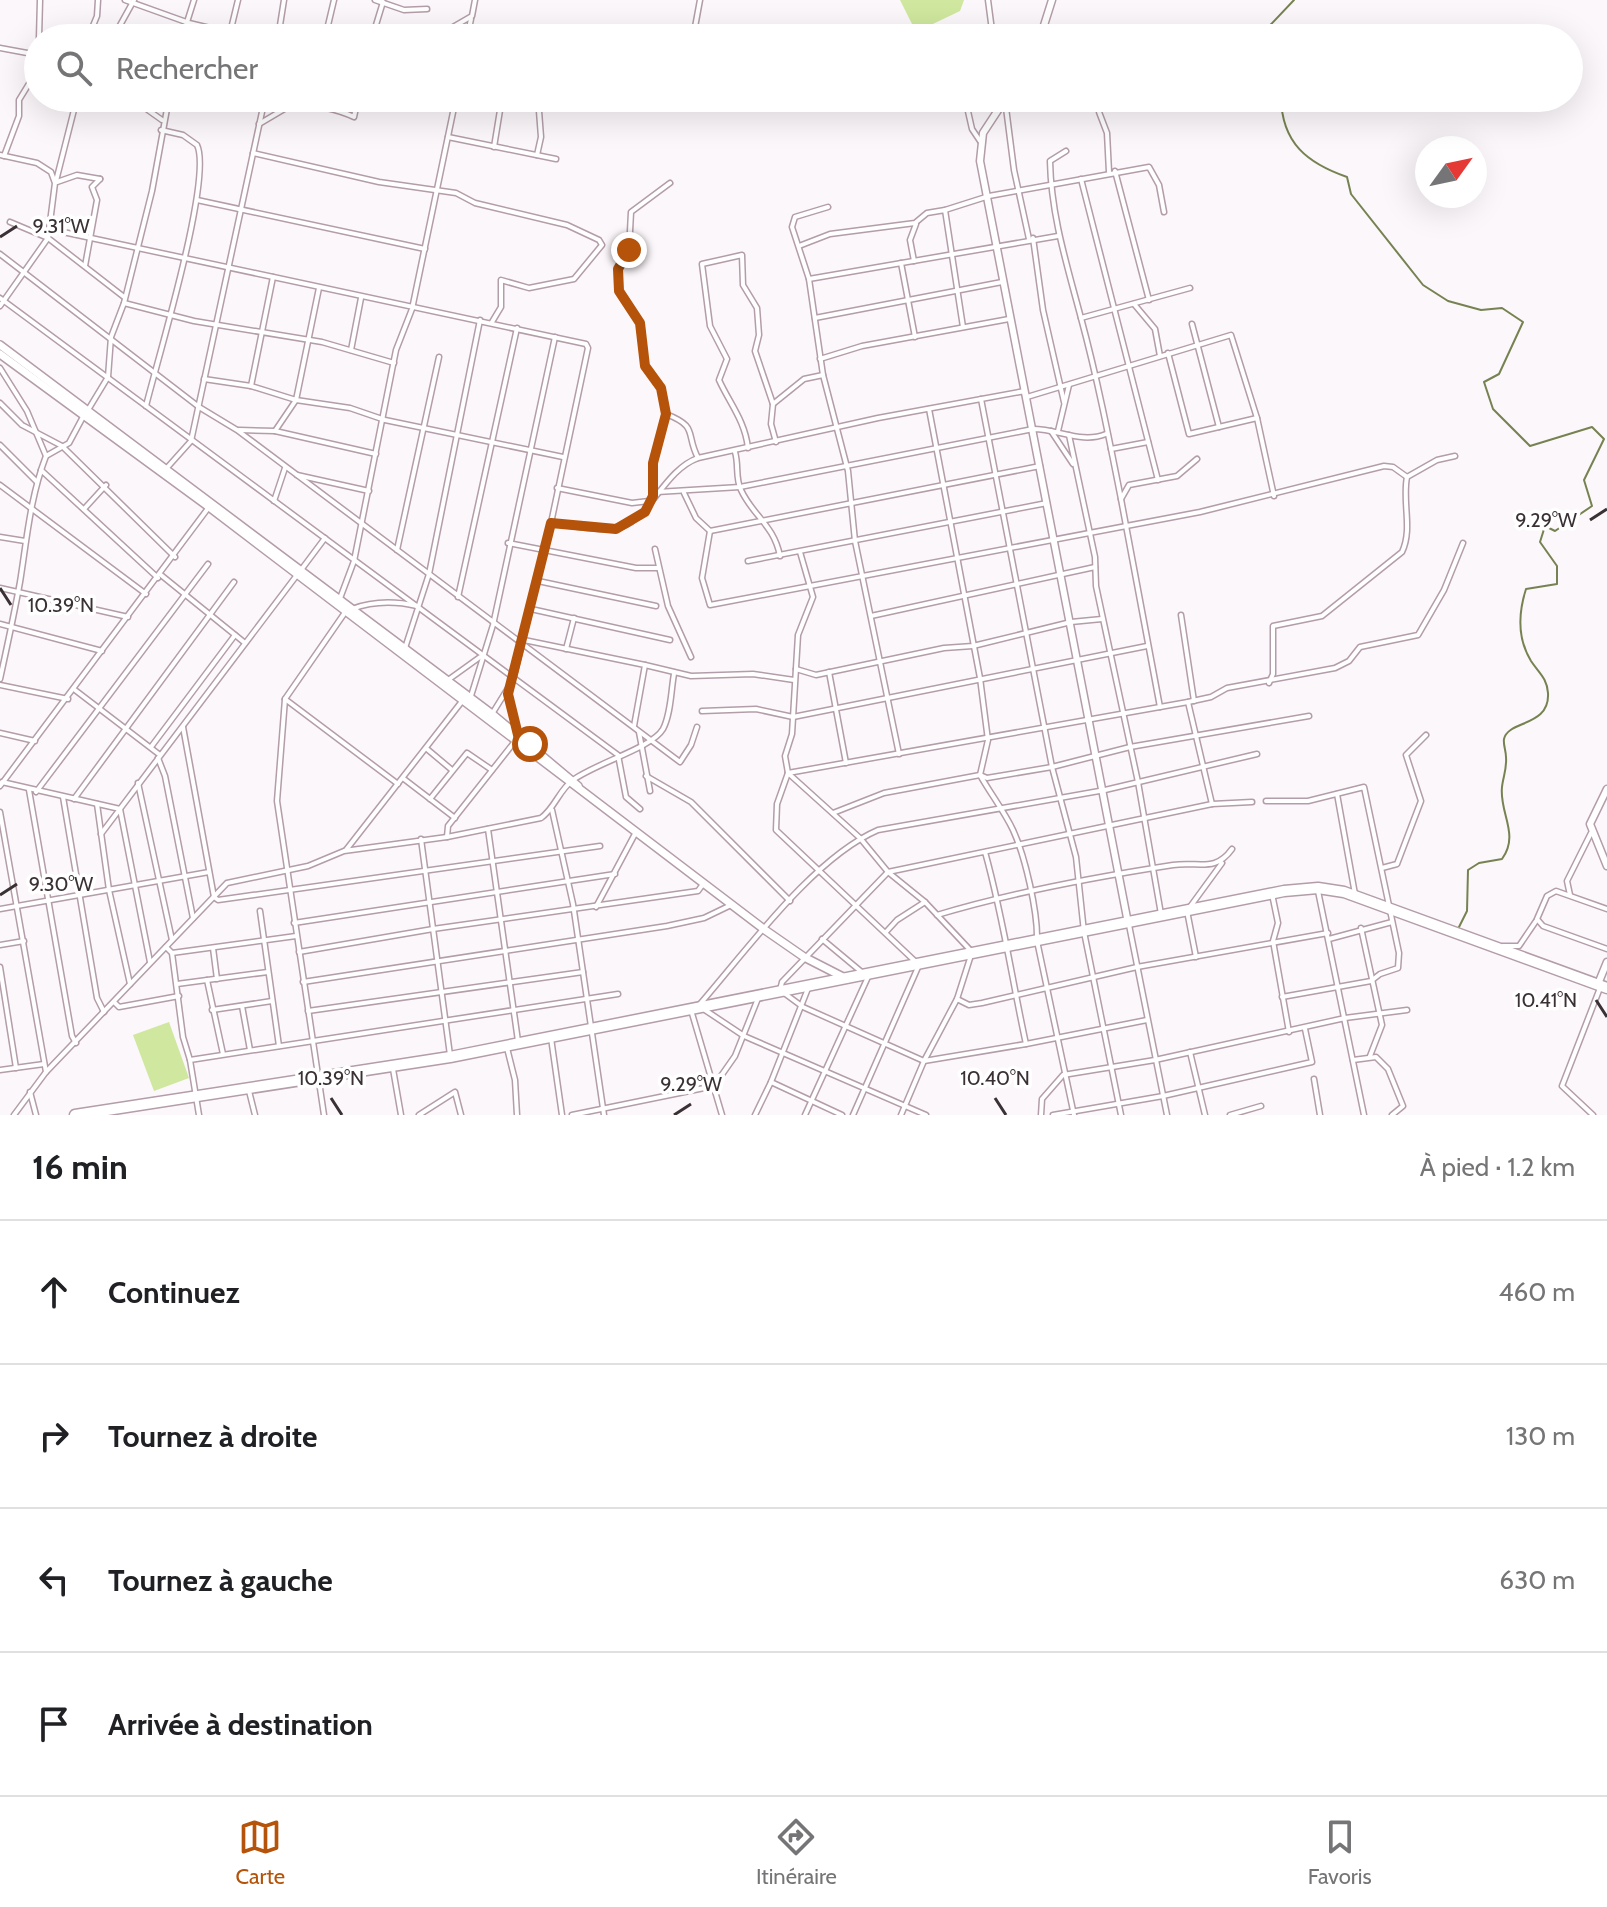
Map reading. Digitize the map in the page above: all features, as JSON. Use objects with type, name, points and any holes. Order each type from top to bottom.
[{"type":"highway","points":[[75,1115],[450,1057],[972,952],[1272,894],[1318,888],[1390,908],[1602,986]]},
{"type":"highway","points":[[825,968],[826,982]]},
{"type":"main road","points":[[0,345],[517,737],[731,905],[804,957],[847,979]]},
{"type":"main road","points":[[0,354],[86,412]]},
{"type":"main road","points":[[349,611],[448,680],[466,699],[492,714],[517,737]]},
{"type":"street","points":[[39,24],[40,0]]},
{"type":"street","points":[[94,24],[98,0]]},
{"type":"street","points":[[125,0],[193,24]]},
{"type":"street","points":[[189,23],[194,0]]},
{"type":"street","points":[[232,24],[238,0]]},
{"type":"street","points":[[280,24],[284,0]]},
{"type":"street","points":[[328,24],[334,0]]},
{"type":"street","points":[[375,0],[407,11],[427,9]]},
{"type":"street","points":[[470,24],[475,0]]},
{"type":"street","points":[[696,24],[700,0]]},
{"type":"street","points":[[988,0],[991,24]]},
{"type":"street","points":[[1044,24],[1052,0]]},
{"type":"street","points":[[121,24],[133,1]]},
{"type":"street","points":[[377,24],[384,1]]},
{"type":"street","points":[[458,24],[472,16]]},
{"type":"street","points":[[0,48],[24,52]]},
{"type":"street","points":[[24,92],[19,100],[19,116],[2,156],[37,163],[51,172],[55,183]]},
{"type":"street","points":[[73,112],[55,183],[48,238],[1,302],[108,377],[618,755],[626,797],[640,809]]},
{"type":"street","points":[[151,112],[162,120]]},
{"type":"street","points":[[68,699],[0,682],[18,592],[29,507],[46,456],[69,443],[108,377],[111,337],[124,300],[152,191],[165,112]]},
{"type":"street","points":[[164,471],[191,441],[262,112]]},
{"type":"street","points":[[259,124],[279,112]]},
{"type":"street","points":[[338,602],[354,561],[385,420],[394,363],[412,309],[453,112]]},
{"type":"street","points":[[494,147],[500,112]]},
{"type":"street","points":[[537,155],[541,137],[539,112]]},
{"type":"street","points":[[968,112],[972,129],[980,141]]},
{"type":"street","points":[[997,112],[980,141],[980,161],[1167,1115]]},
{"type":"street","points":[[1007,112],[1018,190],[1031,238],[1043,310],[1064,402]]},
{"type":"street","points":[[1099,112],[1107,133],[1112,172],[1149,300]]},
{"type":"street","points":[[146,406],[197,200],[199,148],[183,135],[161,130]]},
{"type":"street","points":[[448,137],[556,159]]},
{"type":"street","points":[[1066,151],[1050,161],[1050,184],[1058,236],[1081,318],[1111,449],[1160,707]]},
{"type":"street","points":[[253,153],[436,192],[456,193],[475,203],[567,225],[602,245],[574,279],[529,288],[501,280],[503,300],[492,322]]},
{"type":"street","points":[[799,246],[830,234],[917,221],[927,213],[989,196],[1112,172],[1153,169],[1164,212]]},
{"type":"street","points":[[55,183],[77,175],[100,179],[92,187],[97,200],[85,266]]},
{"type":"street","points":[[1081,179],[1158,480]]},
{"type":"street","points":[[653,495],[653,463],[666,414],[661,388],[645,366],[640,323],[619,291],[618,269],[629,250],[631,212],[670,183]]},
{"type":"street","points":[[197,200],[425,249]]},
{"type":"street","points":[[828,207],[792,220],[809,279],[823,375],[846,465],[855,541],[899,754]]},
{"type":"street","points":[[945,210],[963,327]]},
{"type":"street","points":[[914,261],[910,240],[917,221]]},
{"type":"street","points":[[10,222],[48,238],[124,300],[216,325],[308,340],[394,363]]},
{"type":"street","points":[[49,229],[586,344],[588,348],[524,642],[508,694],[492,714]]},
{"type":"street","points":[[809,279],[1031,238],[1058,236]]},
{"type":"street","points":[[0,254],[199,407],[237,430],[493,625],[524,642],[680,762],[691,745],[697,727]]},
{"type":"street","points":[[748,448],[739,413],[731,405],[719,380],[727,359],[710,326],[702,264],[742,255],[743,285],[757,308],[759,335],[755,351],[773,404],[771,424],[776,442]]},
{"type":"street","points":[[901,263],[915,337]]},
{"type":"street","points":[[251,386],[273,277]]},
{"type":"street","points":[[815,318],[1005,281]]},
{"type":"street","points":[[275,431],[296,400],[319,288]]},
{"type":"street","points":[[1081,318],[1190,288]]},
{"type":"street","points":[[351,350],[361,298]]},
{"type":"street","points":[[1134,304],[1155,329],[1160,356]]},
{"type":"street","points":[[820,359],[862,346],[1011,319]]},
{"type":"street","points":[[405,648],[429,574],[480,320]]},
{"type":"street","points":[[1192,324],[1219,427]]},
{"type":"street","points":[[458,597],[517,328]]},
{"type":"street","points":[[551,523],[616,529],[645,512],[653,495],[682,464],[698,458],[836,427],[1061,387],[1231,335],[1257,418],[1274,496]]},
{"type":"street","points":[[344,851],[466,699],[493,625],[508,543],[555,337]]},
{"type":"street","points":[[1168,353],[1189,434],[1257,418]]},
{"type":"street","points":[[397,550],[439,357]]},
{"type":"street","points":[[0,368],[10,379],[46,456]]},
{"type":"street","points":[[773,404],[804,379],[823,375]]},
{"type":"street","points":[[204,379],[251,386],[296,400],[350,408],[385,420],[563,457]]},
{"type":"street","points":[[1058,431],[1069,385]]},
{"type":"street","points":[[981,399],[1052,767],[1070,835],[1084,932],[1121,1115]]},
{"type":"street","points":[[0,403],[39,436],[62,446],[106,485],[175,557]]},
{"type":"street","points":[[929,409],[980,678],[988,740],[980,775],[1018,846],[1037,928],[1063,1075],[1074,1114]]},
{"type":"street","points":[[666,414],[684,421],[692,432],[693,448],[698,458]]},
{"type":"street","points":[[557,488],[632,503],[653,495],[740,487],[1033,429],[1050,429],[1088,440],[1106,434]]},
{"type":"street","points":[[1050,429],[1076,467]]},
{"type":"street","points":[[237,430],[275,431],[376,454]]},
{"type":"street","points":[[1069,435],[1096,566],[1096,586],[1138,782],[1161,916]]},
{"type":"street","points":[[1111,449],[1149,442]]},
{"type":"street","points":[[0,445],[37,482]]},
{"type":"street","points":[[735,451],[740,487],[776,537],[780,556]]},
{"type":"street","points":[[1269,683],[1273,674],[1273,626],[1322,616],[1402,552],[1408,539],[1403,494],[1407,477],[1437,460],[1455,456]]},
{"type":"street","points":[[1121,499],[1129,485],[1177,476],[1197,459]]},
{"type":"street","points":[[710,531],[765,523],[850,502],[945,487],[1040,466]]},
{"type":"street","points":[[710,531],[702,578],[710,605],[812,588],[1274,496],[1384,466],[1393,467],[1407,477]]},
{"type":"street","points":[[274,501],[285,468]]},
{"type":"street","points":[[41,470],[160,576],[245,643]]},
{"type":"street","points":[[295,474],[369,491]]},
{"type":"street","points":[[0,485],[146,594]]},
{"type":"street","points":[[84,509],[106,485]]},
{"type":"street","points":[[684,493],[696,518],[710,531]]},
{"type":"street","points":[[748,561],[1047,503]]},
{"type":"street","points":[[120,809],[1,783],[75,690],[211,505]]},
{"type":"street","points":[[0,537],[25,541]]},
{"type":"street","points":[[101,834],[325,538]]},
{"type":"street","points":[[508,543],[636,568],[658,568]]},
{"type":"street","points":[[788,773],[1191,702],[1227,688],[1269,683],[1335,668],[1349,661],[1360,647],[1418,635],[1444,590],[1463,543]]},
{"type":"street","points":[[655,549],[668,606],[691,657]]},
{"type":"street","points":[[800,552],[813,597],[798,635],[793,717],[785,756],[788,773],[777,804],[776,830],[919,965],[853,1115]]},
{"type":"street","points":[[36,792],[208,564]]},
{"type":"street","points":[[871,616],[1062,577],[1096,566]]},
{"type":"street","points":[[538,581],[656,606]]},
{"type":"street","points":[[74,799],[234,582]]},
{"type":"street","points":[[0,588],[128,617]]},
{"type":"street","points":[[324,1115],[288,869],[279,834],[277,801],[285,699],[349,611],[400,602],[420,607]]},
{"type":"street","points":[[531,609],[670,640]]},
{"type":"street","points":[[1181,615],[1194,738],[1212,804]]},
{"type":"street","points":[[566,649],[574,618]]},
{"type":"street","points":[[796,669],[816,675],[944,648],[973,646],[1071,622],[1103,619]]},
{"type":"street","points":[[0,624],[103,651]]},
{"type":"street","points":[[151,747],[235,635]]},
{"type":"street","points":[[524,642],[645,665],[674,674],[753,674],[794,680]]},
{"type":"street","points":[[702,711],[756,709],[793,717],[1147,646]]},
{"type":"street","points":[[448,680],[482,656]]},
{"type":"street","points":[[634,728],[645,665]]},
{"type":"street","points":[[829,672],[846,763]]},
{"type":"street","points":[[14,1115],[46,1072],[227,883],[288,869],[344,851],[447,837],[541,818],[552,810],[571,781],[618,755],[654,742],[665,726],[674,674]]},
{"type":"street","points":[[75,690],[127,726],[159,757],[193,918]]},
{"type":"street","points":[[447,837],[448,826],[517,737],[508,694]]},
{"type":"street","points":[[285,699],[398,784]]},
{"type":"street","points":[[833,813],[884,793],[980,775],[987,778],[1052,767],[1130,747],[1309,716]]},
{"type":"street","points":[[183,727],[214,897],[218,900],[600,846]]},
{"type":"street","points":[[639,732],[650,791]]},
{"type":"street","points":[[0,733],[35,741]]},
{"type":"street","points":[[1382,868],[1397,864],[1420,809],[1421,794],[1406,755],[1426,735]]},
{"type":"street","points":[[427,749],[452,770]]},
{"type":"street","points":[[430,799],[467,753],[492,770]]},
{"type":"street","points":[[697,1008],[790,901],[846,846],[860,838],[878,830],[1105,790],[1257,754]]},
{"type":"street","points":[[788,773],[860,838],[888,872],[925,902],[972,952],[957,999],[924,1061],[901,1115]]},
{"type":"street","points":[[646,776],[691,802],[790,901]]},
{"type":"street","points":[[404,779],[455,818]]},
{"type":"street","points":[[138,783],[172,940]]},
{"type":"street","points":[[1266,801],[1290,803],[1364,787],[1399,953],[1398,968],[1380,974],[1371,981],[1282,997]]},
{"type":"street","points":[[1570,895],[1567,881],[1591,833],[1592,814],[1607,789]]},
{"type":"street","points":[[29,790],[72,1036],[76,1043]]},
{"type":"street","points":[[1337,794],[1356,897]]},
{"type":"street","points":[[63,797],[97,998],[104,1012]]},
{"type":"street","points":[[1147,1020],[924,1061],[803,1007],[780,990],[782,982],[821,938],[888,872],[1111,828],[1212,804],[1252,802]]},
{"type":"street","points":[[97,804],[109,890],[130,984]]},
{"type":"street","points":[[120,809],[150,962]]},
{"type":"street","points":[[552,810],[574,910],[603,1112]]},
{"type":"street","points":[[0,812],[46,1072]]},
{"type":"street","points":[[488,829],[519,1044]]},
{"type":"street","points":[[596,907],[636,832]]},
{"type":"street","points":[[1591,833],[1607,866]]},
{"type":"street","points":[[421,839],[450,1057]]},
{"type":"street","points":[[1601,855],[1607,846]]},
{"type":"street","points":[[1196,957],[1187,911],[1232,849]]},
{"type":"street","points":[[985,852],[998,899],[1005,948],[1026,1044]]},
{"type":"street","points":[[937,915],[998,899],[1153,868],[1197,862],[1209,867],[1223,862]]},
{"type":"street","points":[[0,909],[209,872]]},
{"type":"street","points":[[294,923],[615,874]]},
{"type":"street","points":[[299,952],[433,929],[698,891],[703,884]]},
{"type":"street","points":[[1318,888],[1364,1115]]},
{"type":"street","points":[[1460,934],[1516,948],[1537,920],[1547,896],[1556,891],[1607,909]]},
{"type":"street","points":[[1272,894],[1278,923],[1273,941],[1289,1032]]},
{"type":"street","points":[[886,932],[897,920],[925,902]]},
{"type":"street","points":[[303,982],[673,925],[704,918],[731,905]]},
{"type":"street","points":[[260,911],[279,1046]]},
{"type":"street","points":[[1537,920],[1543,926],[1607,949]]},
{"type":"street","points":[[957,999],[969,1005],[1137,967],[1273,941],[1329,936],[1392,922]]},
{"type":"street","points":[[1361,928],[1382,1031],[1370,1056]]},
{"type":"street","points":[[172,953],[296,936]]},
{"type":"street","points":[[805,1115],[868,975],[821,938]]},
{"type":"street","points":[[0,945],[24,941]]},
{"type":"street","points":[[166,947],[172,953],[183,1037],[199,1115]]},
{"type":"street","points":[[213,948],[217,979]]},
{"type":"street","points":[[1593,1115],[1562,1086],[1602,986],[1607,962]]},
{"type":"street","points":[[0,967],[16,1068]]},
{"type":"street","points":[[177,984],[268,972]]},
{"type":"street","points":[[308,1011],[442,989],[584,972]]},
{"type":"street","points":[[207,980],[223,1054]]},
{"type":"street","points":[[763,1115],[755,1113],[785,1052],[809,985]]},
{"type":"street","points":[[190,1060],[618,994]]},
{"type":"street","points":[[572,1115],[603,1112],[714,1086],[723,1077],[744,1036],[760,994]]},
{"type":"street","points":[[114,1002],[119,1007],[179,996]]},
{"type":"street","points":[[212,1010],[272,1001]]},
{"type":"street","points":[[242,1006],[250,1050]]},
{"type":"street","points":[[697,1008],[744,1036],[926,1115]]},
{"type":"street","points":[[697,1008],[721,1115]]},
{"type":"street","points":[[1041,1115],[1042,1099],[1063,1075],[1155,1060],[1345,1018],[1407,1010]]},
{"type":"street","points":[[1053,1115],[1074,1114],[1119,1102],[1198,1089],[1312,1062],[1305,1029]]},
{"type":"street","points":[[551,1038],[562,1115]]},
{"type":"street","points":[[506,1046],[515,1080],[517,1115]]},
{"type":"street","points":[[1190,1052],[1205,1115]]},
{"type":"street","points":[[1353,1060],[1370,1056],[1388,1069],[1403,1106],[1392,1115]]},
{"type":"street","points":[[0,1070],[44,1064]]},
{"type":"street","points":[[392,1067],[401,1115]]},
{"type":"street","points":[[1314,1079],[1320,1115]]},
{"type":"street","points":[[771,1082],[842,1115]]},
{"type":"street","points":[[248,1089],[255,1115]]},
{"type":"street","points":[[30,1092],[36,1115]]},
{"type":"street","points":[[419,1115],[455,1092],[461,1115]]},
{"type":"street","points":[[1230,1115],[1261,1106]]},
{"type":"green space","points":[[900,0],[964,0],[960,11],[933,24],[912,24]]},
{"type":"green space","points":[[169,1022],[189,1078],[154,1091],[133,1035]]},
{"type":"waterway","points":[[1271,24],[1294,0]]},
{"type":"waterway","points":[[1282,112],[1286,127],[1299,149],[1320,165],[1347,177],[1351,194],[1423,285],[1448,301],[1481,310],[1502,308],[1523,322],[1499,374],[1484,382],[1493,409],[1530,446],[1592,427],[1604,439],[1584,480],[1592,506],[1555,531],[1545,526],[1540,542],[1557,566],[1557,584],[1526,589],[1520,626],[1526,652],[1546,683],[1547,704],[1543,712],[1507,733],[1504,739],[1506,761],[1502,797],[1509,832],[1507,850],[1502,859],[1479,863],[1468,870],[1467,911],[1458,929]]},
{"type":"route","points":[[530,744],[518,735],[508,694],[526,634],[551,523],[616,529],[645,512],[653,496],[656,476],[653,463],[666,414],[661,388],[645,366],[639,336],[640,323],[619,291],[618,269],[629,250]]}]
